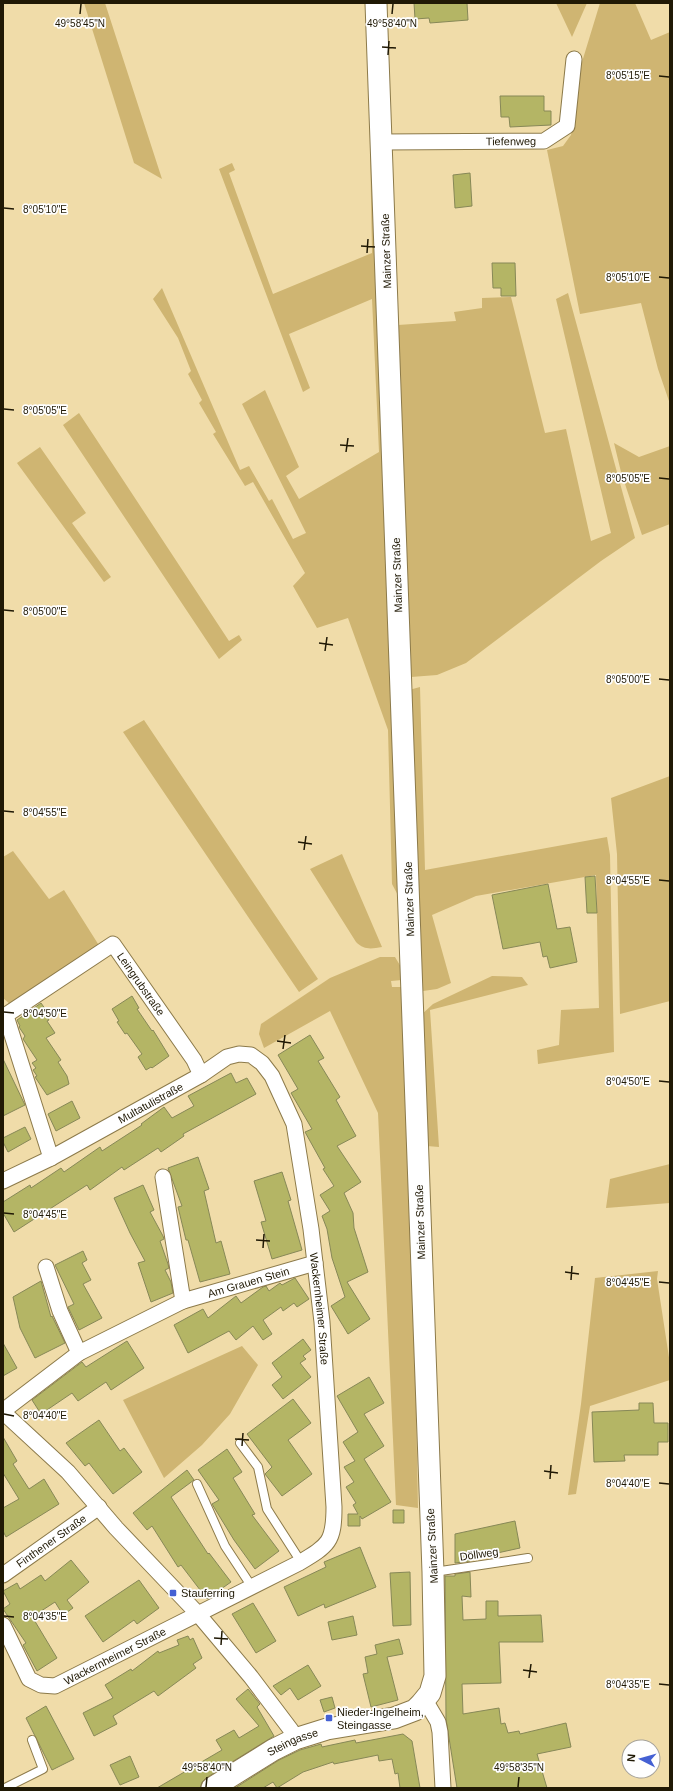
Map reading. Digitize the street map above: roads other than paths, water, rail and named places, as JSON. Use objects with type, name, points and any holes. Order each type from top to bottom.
[{"type":"main road","name":"Mainzer Straße","points":[[376,3],[433,1572],[435,1676],[430,1693],[425,1700]]},
{"type":"main road","name":"Steingasse","points":[[212,1788],[273,1750],[296,1739],[328,1729],[405,1715],[415,1710],[425,1700]]},
{"type":"street","name":"Tiefenweg","points":[[382,142],[544,141],[567,126],[574,58]]},
{"type":"street","name":"Leingrubstraße","points":[[4,1017],[113,944],[194,1060],[201,1075]]},
{"type":"street","points":[[4,1017],[51,1158]]},
{"type":"street","name":"Multatulistraße","points":[[3,1181],[51,1158],[201,1075],[227,1057],[239,1054],[251,1055]]},
{"type":"street","name":"Wackernheimer Straße","points":[[3,1625],[30,1679],[41,1685],[55,1686],[301,1562],[320,1551],[329,1540],[334,1529],[334,1507],[322,1322],[315,1263],[294,1124],[272,1076],[262,1063],[251,1055]]},
{"type":"street","points":[[163,1177],[183,1301]]},
{"type":"street","name":"Am Grauen Stein","points":[[3,1411],[79,1353],[183,1301],[315,1263]]},
{"type":"street","points":[[46,1267],[60,1311],[79,1353]]},
{"type":"street","points":[[3,1411],[68,1472],[116,1528],[198,1614],[251,1677],[291,1730],[296,1739]]},
{"type":"street","name":"Finthener Straße","points":[[3,1575],[99,1507]]},
{"type":"street","points":[[425,1700],[435,1714],[439,1727],[443,1788]]},
{"type":"lane","points":[[240,1443],[258,1467],[267,1509],[301,1562]]},
{"type":"lane","points":[[197,1484],[225,1546],[252,1587]]},
{"type":"lane","name":"Döllweg","points":[[433,1572],[528,1558]]},
{"type":"lane","points":[[5,1788],[42,1769],[32,1740]]},
{"type":"place","name":"Stauferring","points":[[173,1593]]},
{"type":"place","name":"Nieder-Ingelheim, Steingasse","points":[[329,1718]]}]
